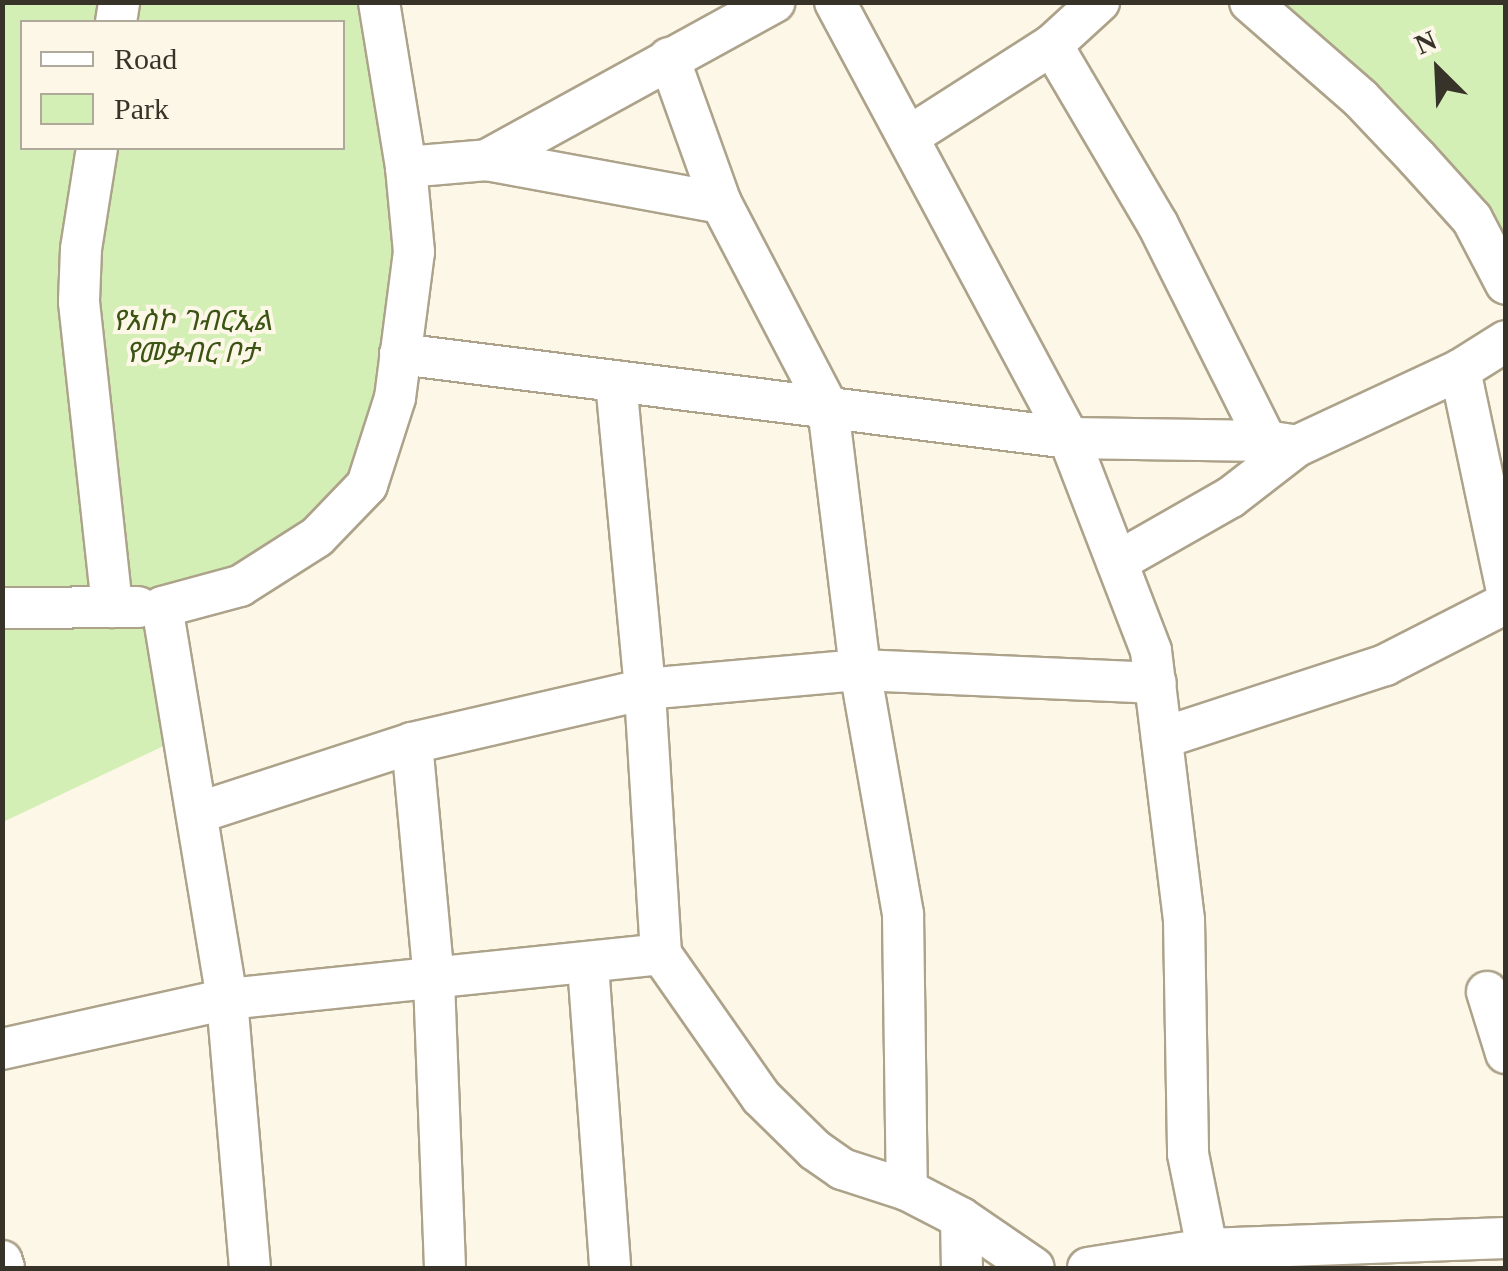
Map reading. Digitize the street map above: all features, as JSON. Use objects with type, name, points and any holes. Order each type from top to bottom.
[{"type":"street","points":[[2,608],[162,607],[240,586],[317,537],[367,486],[395,398],[414,252],[406,167],[379,2]]},
{"type":"street","points":[[486,160],[774,2]]},
{"type":"street","points":[[835,2],[1069,438],[1151,650],[1184,920],[1188,1154],[1208,1258]]},
{"type":"street","points":[[908,137],[1052,45],[1099,2]]},
{"type":"street","points":[[1250,2],[1361,99],[1428,170],[1472,219],[1506,284]]},
{"type":"street","points":[[1052,45],[1282,444]]},
{"type":"street","points":[[669,58],[721,202],[828,408],[860,670],[903,914],[907,1190]]},
{"type":"street","points":[[97,150],[81,249],[79,302],[112,607]]},
{"type":"street","points":[[406,167],[486,160],[721,202]]},
{"type":"street","points":[[1117,562],[1231,497],[1282,444],[1460,370],[1506,341]]},
{"type":"street","points":[[400,354],[1069,438],[1282,444]]},
{"type":"street","points":[[1460,370],[1506,586]]},
{"type":"street","points":[[616,381],[645,688],[661,954],[761,1097],[815,1150],[842,1169],[907,1190],[961,1218],[1034,1268]]},
{"type":"street","points":[[1162,738],[1384,665],[1506,602]]},
{"type":"street","points":[[162,607],[227,1000],[250,1268]]},
{"type":"street","points":[[197,813],[412,743],[645,688],[860,670],[1156,682]]},
{"type":"street","points":[[412,743],[434,981],[445,1268]]},
{"type":"street","points":[[2,1048],[227,1000],[588,965],[661,954]]},
{"type":"street","points":[[588,965],[610,1268]]},
{"type":"street","points":[[1487,992],[1506,1053]]},
{"type":"street","points":[[961,1218],[962,1268]]},
{"type":"street","points":[[1088,1268],[1208,1258],[1420,1255],[1506,1238]]},
{"type":"street","points":[[2,1261],[4,1268]]},
{"type":"green space","name":"የአስኮ ገብርኢል የመቃብር ቦታ","points":[[2,3],[363,3],[398,251],[383,361],[351,469],[272,551],[160,591],[172,742],[3,822]]},
{"type":"green space","points":[[1272,3],[1505,3],[1505,236]]}]
